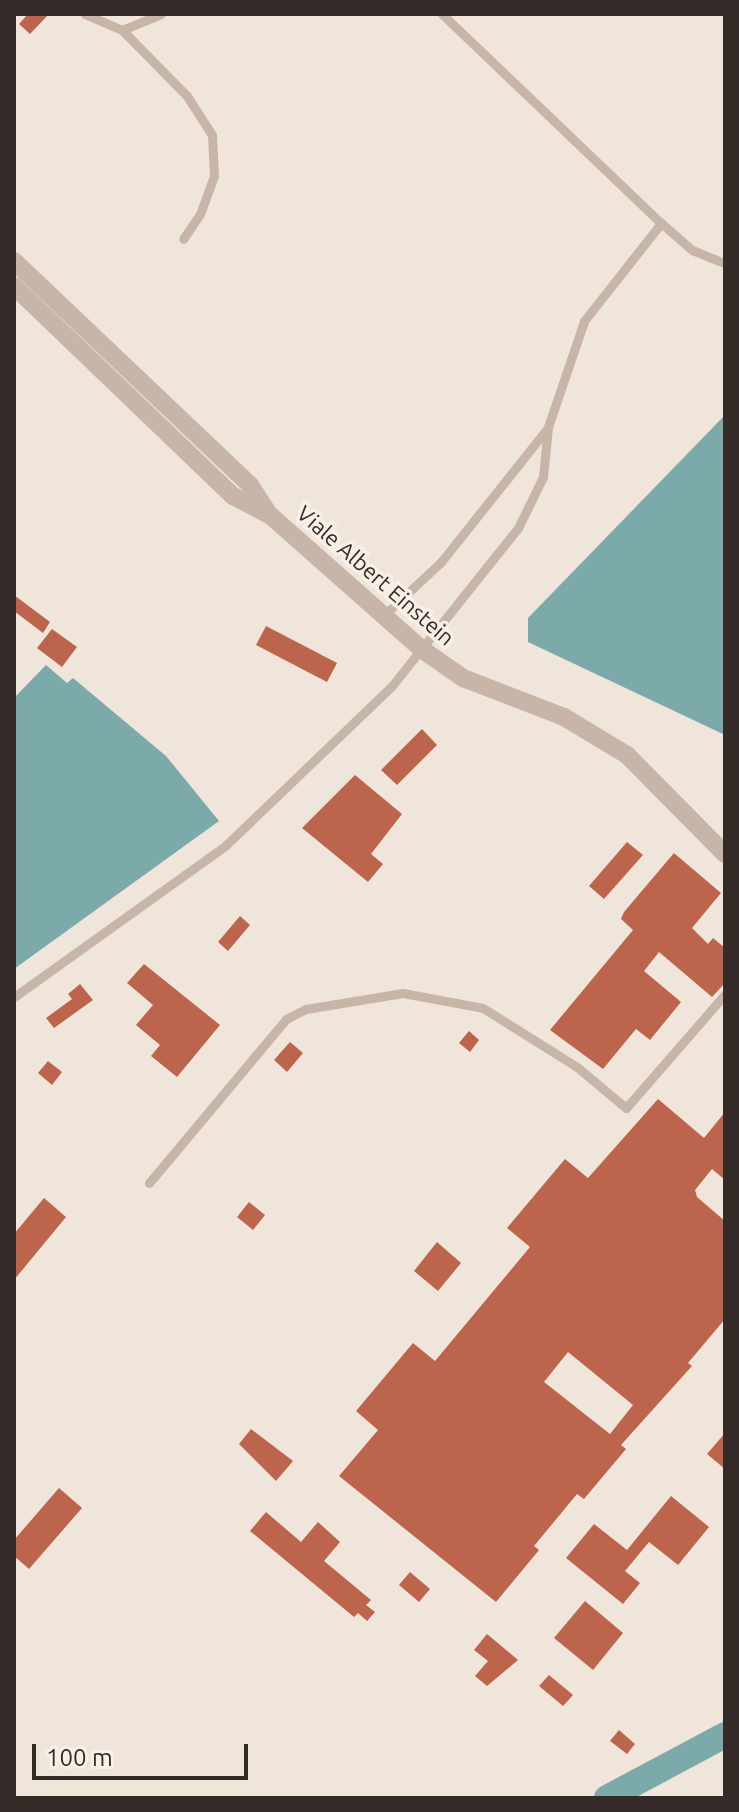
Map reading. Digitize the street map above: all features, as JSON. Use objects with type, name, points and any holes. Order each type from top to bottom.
[{"type":"street","name":"Viale Albert Einstein","points":[[14,261],[250,485],[271,516],[382,617],[463,678],[564,717],[614,747],[725,854]]},
{"type":"street","name":"Viale Albert Einstein","points":[[14,286],[233,496],[271,516]]},
{"type":"lane","points":[[85,14],[122,30],[187,96],[212,135],[214,176],[200,214],[183,239]]},
{"type":"lane","points":[[122,30],[161,14]]},
{"type":"lane","points":[[442,14],[661,223],[692,250],[725,263]]},
{"type":"lane","points":[[14,997],[226,845],[391,687],[518,528],[543,477],[548,427],[584,321],[661,223]]},
{"type":"lane","points":[[63,333],[75,318]]},
{"type":"lane","points":[[97,366],[111,353]]},
{"type":"lane","points":[[382,617],[441,562],[548,427]]},
{"type":"lane","points":[[149,1183],[286,1019],[306,1009],[403,993],[483,1008],[577,1067],[626,1108],[725,994]]},
{"type":"water","points":[[725,415],[725,735],[528,642],[528,618]]},
{"type":"water","points":[[46,665],[67,683],[73,678],[166,756],[219,821],[14,969],[14,698]]},
{"type":"building","points":[[28,14],[49,14],[30,34],[19,24]]},
{"type":"building","points":[[14,595],[50,622],[43,633],[14,611]]},
{"type":"building","points":[[266,626],[337,663],[327,682],[256,645]]},
{"type":"building","points":[[52,629],[77,647],[62,667],[37,648]]},
{"type":"building","points":[[422,729],[437,745],[397,785],[381,770]]},
{"type":"building","points":[[355,775],[402,814],[371,854],[383,864],[368,882],[302,828]]},
{"type":"building","points":[[627,842],[643,855],[604,899],[589,886]]},
{"type":"building","points":[[674,853],[721,893],[692,928],[708,944],[713,938],[725,948],[725,983],[712,997],[659,952],[644,971],[681,1002],[650,1040],[636,1029],[603,1069],[550,1030],[633,930],[621,919],[624,912]]},
{"type":"building","points":[[240,916],[250,925],[228,951],[218,942]]},
{"type":"building","points":[[144,964],[220,1025],[177,1077],[151,1056],[160,1045],[136,1025],[153,1005],[127,983]]},
{"type":"building","points":[[80,984],[93,1000],[54,1028],[46,1018],[72,999],[68,994]]},
{"type":"building","points":[[469,1031],[479,1040],[470,1052],[459,1043]]},
{"type":"building","points":[[290,1042],[303,1053],[287,1072],[274,1060]]},
{"type":"building","points":[[48,1061],[62,1072],[52,1085],[38,1073]]},
{"type":"building","points":[[658,1099],[704,1138],[725,1112],[725,1180],[712,1169],[695,1190],[697,1197],[725,1221],[725,1319],[688,1363],[692,1366],[621,1445],[626,1449],[584,1499],[577,1494],[534,1546],[539,1550],[496,1602],[339,1476],[378,1430],[356,1411],[413,1343],[435,1361],[530,1247],[507,1228],[565,1159],[588,1178]],"holes":[[[568,1352],[633,1405],[610,1434],[544,1382]]]},
{"type":"building","points":[[44,1198],[66,1217],[14,1280],[14,1234]]},
{"type":"building","points":[[249,1202],[265,1215],[253,1230],[237,1217]]},
{"type":"building","points":[[437,1242],[461,1263],[438,1291],[414,1271]]},
{"type":"building","points":[[251,1429],[293,1461],[276,1481],[239,1444]]},
{"type":"building","points":[[725,1433],[725,1469],[707,1454]]},
{"type":"building","points":[[59,1488],[82,1508],[29,1569],[14,1556],[14,1540]]},
{"type":"building","points":[[671,1496],[709,1527],[678,1565],[649,1542],[625,1571],[640,1583],[623,1604],[566,1558],[594,1524],[627,1550]]},
{"type":"building","points":[[266,1512],[301,1542],[318,1522],[340,1542],[324,1561],[371,1600],[366,1605],[375,1612],[367,1621],[358,1613],[354,1617],[250,1531]]},
{"type":"building","points":[[410,1572],[430,1589],[419,1602],[399,1585]]},
{"type":"building","points":[[585,1601],[623,1633],[593,1670],[554,1638]]},
{"type":"building","points":[[487,1634],[518,1660],[487,1686],[475,1676],[488,1661],[474,1650]]},
{"type":"building","points":[[549,1675],[573,1695],[563,1706],[539,1686]]},
{"type":"building","points":[[619,1730],[635,1744],[627,1754],[610,1741]]},
{"type":"waterway","points":[[607,1798],[725,1735]]}]
